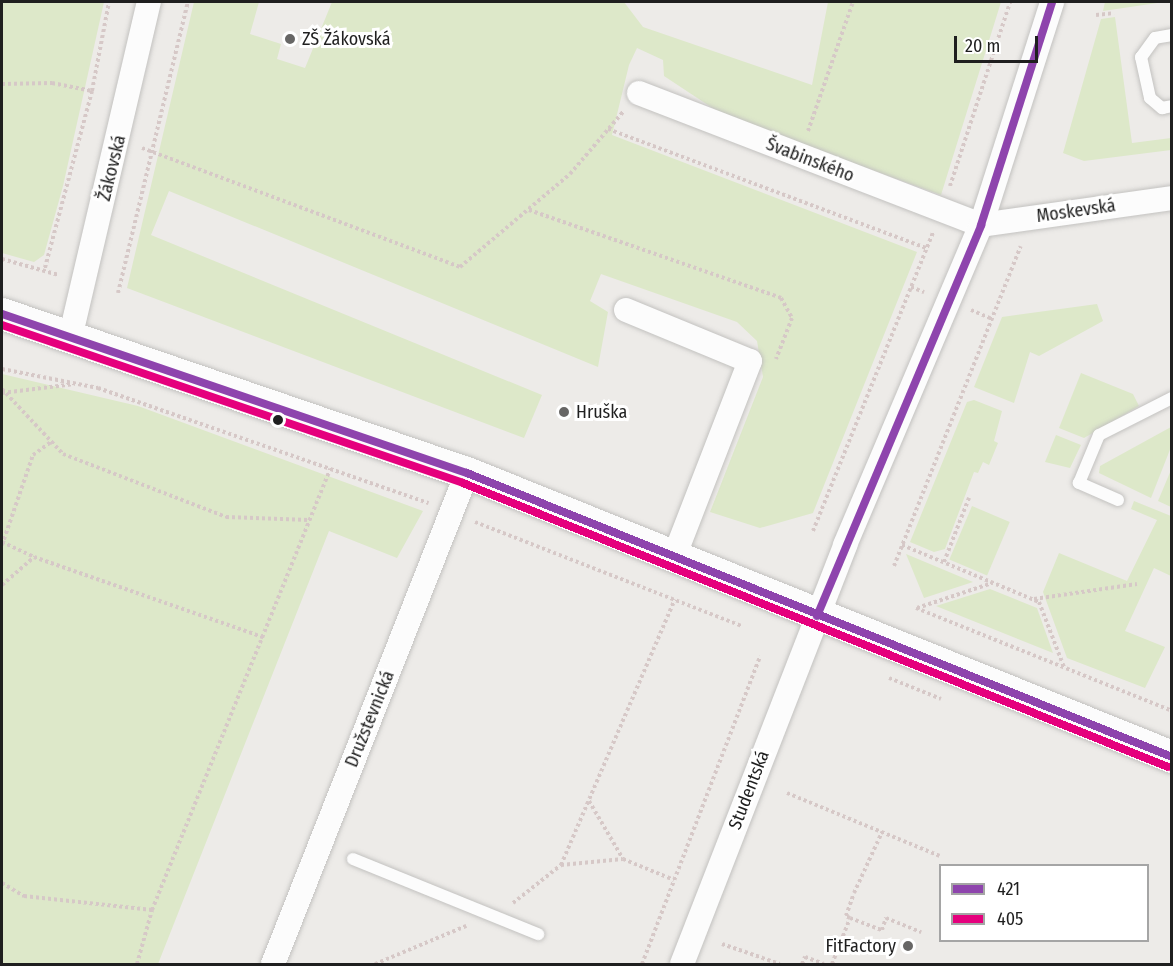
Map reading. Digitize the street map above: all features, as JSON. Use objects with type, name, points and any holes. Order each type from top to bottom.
[{"type":"street","name":"Žákovská","points":[[71,333],[118,140],[148,2]]},
{"type":"street","name":"Studentská","points":[[682,964],[817,616],[981,225],[1052,2]]},
{"type":"street","name":"Švabinského","points":[[639,93],[981,225]]},
{"type":"street","name":"Moskevská","points":[[981,225],[1172,198]]},
{"type":"street","points":[[626,310],[750,361],[674,557]]},
{"type":"street","points":[[2,314],[71,333],[467,473],[817,616],[1172,757]]},
{"type":"street","name":"Družstevnická","points":[[273,964],[467,473]]},
{"type":"lane","points":[[1172,35],[1155,38],[1142,57],[1150,98],[1162,108],[1172,106]]},
{"type":"lane","points":[[1118,500],[1079,483],[1099,435],[1172,398]]},
{"type":"lane","points":[[353,859],[538,934]]},
{"type":"path","points":[[44,271],[92,92],[109,2]]},
{"type":"path","points":[[118,293],[188,2]]},
{"type":"path","points":[[800,156],[853,2]]},
{"type":"path","points":[[813,531],[941,211],[1010,2]]},
{"type":"path","points":[[1096,15],[1114,13]]},
{"type":"path","points":[[2,84],[52,83],[92,92]]},
{"type":"path","points":[[118,140],[460,267],[570,174],[639,93]]},
{"type":"path","points":[[608,129],[926,248]]},
{"type":"path","points":[[894,566],[1033,217]]},
{"type":"path","points":[[2,260],[84,281]]},
{"type":"path","points":[[911,287],[927,293]]},
{"type":"path","points":[[968,309],[992,319]]},
{"type":"path","points":[[2,369],[78,384],[330,469],[452,512],[742,626]]},
{"type":"path","points":[[3,392],[78,384]]},
{"type":"path","points":[[3,392],[63,454],[226,517],[309,520]]},
{"type":"path","points":[[51,442],[33,455],[2,543],[34,557],[264,637]]},
{"type":"path","points":[[137,964],[152,910],[330,469]]},
{"type":"path","points":[[944,562],[969,498]]},
{"type":"path","points":[[902,545],[1034,599],[1137,584]]},
{"type":"path","points":[[2,585],[34,557]]},
{"type":"path","points":[[993,582],[916,608],[1172,711]]},
{"type":"path","points":[[561,865],[675,599]]},
{"type":"path","points":[[1034,599],[1064,668]]},
{"type":"path","points":[[642,964],[760,656]]},
{"type":"path","points":[[787,793],[940,856]]},
{"type":"path","points":[[588,801],[623,859]]},
{"type":"path","points":[[882,832],[846,916],[882,930],[886,918],[921,932]]},
{"type":"path","points":[[375,964],[491,915],[561,865],[623,859],[674,880]]},
{"type":"path","points":[[2,883],[24,896],[152,910]]},
{"type":"path","points":[[832,964],[850,918]]},
{"type":"path","points":[[722,944],[780,964]]},
{"type":"path","points":[[802,964],[805,957],[824,964]]},
{"type":"green space","points":[[2,2],[104,2],[63,186],[44,255],[34,262],[2,253]]},
{"type":"green space","points":[[194,2],[259,2],[250,34],[281,44],[277,59],[305,68],[332,2],[624,2],[643,27],[812,85],[828,2],[1001,2],[941,195],[726,117],[664,76],[663,60],[637,48],[629,65],[612,135],[917,252],[813,513],[760,528],[710,512],[763,377],[757,341],[737,322],[601,274],[590,301],[608,312],[598,367],[169,191],[151,235],[542,395],[524,438],[127,288]]},
{"type":"green space","points":[[1105,2],[1164,2],[1103,11]]},
{"type":"green space","points":[[1115,17],[1132,143],[1171,138],[1171,150],[1084,161],[1063,153],[1101,19]]},
{"type":"green space","points":[[1097,304],[1103,321],[1039,356],[1030,352],[1014,403],[974,387],[1002,317]]},
{"type":"green space","points":[[1081,373],[1133,394],[1139,406],[1084,438],[1059,428]]},
{"type":"green space","points":[[2,374],[138,406],[423,511],[397,558],[329,531],[158,964],[2,964]]},
{"type":"green space","points":[[974,400],[1002,411],[994,441],[998,443],[989,465],[983,462],[978,473],[974,472],[945,549],[934,552],[910,542],[967,402]]},
{"type":"green space","points":[[1171,427],[1171,447],[1151,498],[1099,473],[1100,466]]},
{"type":"green space","points":[[1056,435],[1081,445],[1070,468],[1045,462]]},
{"type":"green space","points":[[1171,470],[1171,507],[1158,501]]},
{"type":"green space","points":[[1134,501],[1171,516],[1171,576],[1154,568],[1125,631],[1165,647],[1145,688],[1067,658],[1043,592],[1059,553],[1127,581],[1157,520],[1131,509]]},
{"type":"green space","points":[[972,506],[1010,522],[987,575],[949,559]]},
{"type":"green space","points":[[906,554],[973,582],[924,598]]},
{"type":"green space","points":[[990,589],[1037,608],[1053,653],[936,606]]},
{"type":"transit line","name":"421","points":[[817,616],[981,225],[1052,2]]},
{"type":"transit line","name":"421","points":[[2,314],[467,473],[1172,757]]},
{"type":"transit line","name":"405","points":[[2,325],[463,483],[1168,767]]},
{"type":"place","name":"ZŠ Žákovská","points":[[290,39]]},
{"type":"place","name":"Hruška","points":[[564,412]]},
{"type":"place","name":"FitFactory","points":[[908,946]]}]
